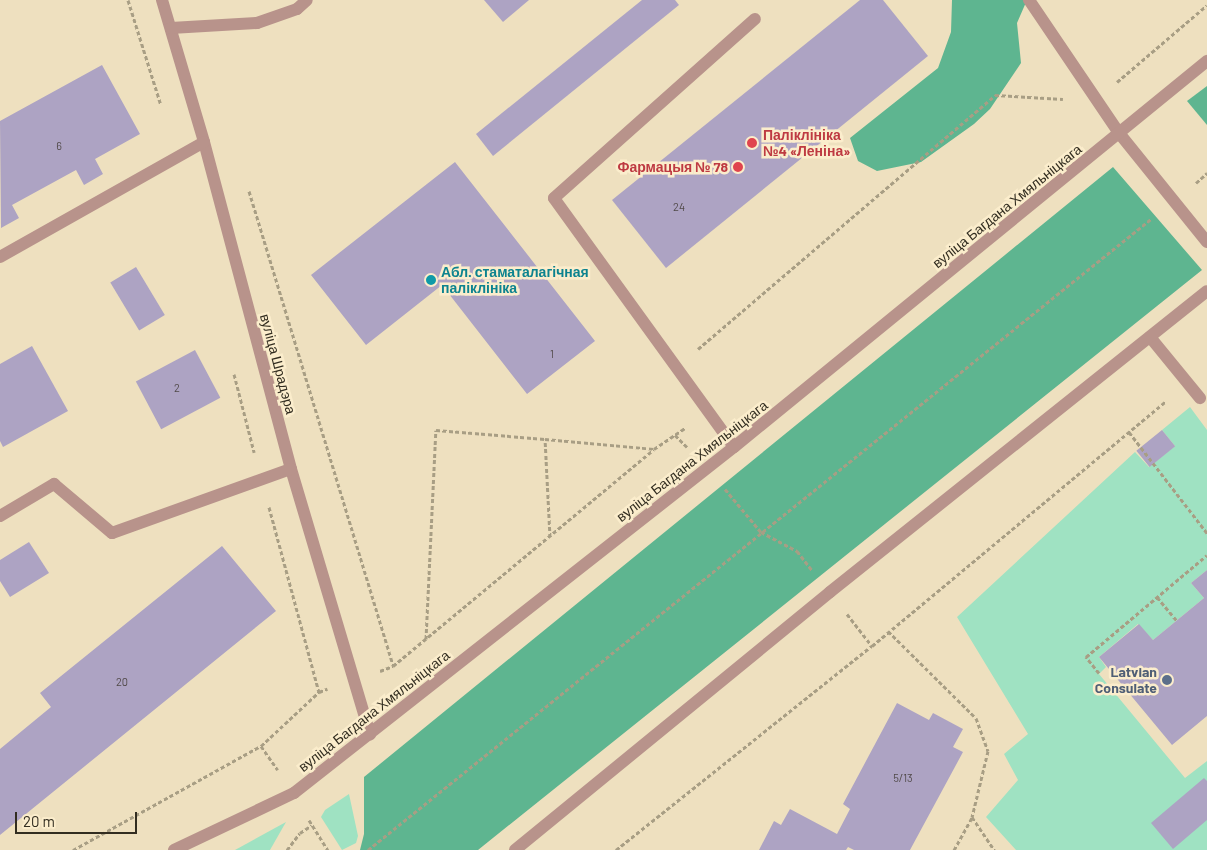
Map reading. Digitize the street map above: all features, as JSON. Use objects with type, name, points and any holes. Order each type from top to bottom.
[{"type":"street","name":"вуліца Шрадэра","points":[[162,0],[204,142],[291,469],[370,734]]},
{"type":"street","points":[[171,28],[257,24],[297,9],[307,0]]},
{"type":"street","points":[[1029,0],[1095,101],[1119,133],[1175,199],[1207,242]]},
{"type":"street","points":[[734,448],[706,412],[554,198],[755,19]]},
{"type":"street","name":"вуліца Багдана Хмяльніцкага","points":[[174,850],[294,793],[734,448],[1207,61]]},
{"type":"street","points":[[0,257],[204,142]]},
{"type":"street","points":[[515,850],[830,592],[1207,292]]},
{"type":"street","points":[[1150,337],[1200,398]]},
{"type":"street","points":[[0,516],[54,484],[112,533],[262,481],[291,469]]},
{"type":"path","points":[[128,0],[163,111]]},
{"type":"path","points":[[698,358],[697,350],[995,94],[1095,101],[1207,5]]},
{"type":"path","points":[[368,850],[1207,174]]},
{"type":"path","points":[[248,189],[393,666]]},
{"type":"path","points":[[232,366],[319,692]]},
{"type":"path","points":[[616,850],[872,646],[1188,382]]},
{"type":"path","points":[[73,850],[261,746],[319,692],[393,666],[654,449],[706,412]]},
{"type":"path","points":[[426,640],[436,430],[654,449]]},
{"type":"path","points":[[1129,432],[1207,533]]},
{"type":"path","points":[[675,435],[761,532],[797,551],[872,646]]},
{"type":"path","points":[[545,439],[550,537]]},
{"type":"path","points":[[1099,674],[1086,657],[1207,555]]},
{"type":"path","points":[[1156,597],[1177,621]]},
{"type":"path","points":[[888,632],[976,718],[988,751],[972,817],[954,850]]},
{"type":"path","points":[[261,746],[279,772]]},
{"type":"path","points":[[972,817],[994,850]]},
{"type":"path","points":[[309,820],[328,850]]},
{"type":"path","points":[[287,850],[300,833],[312,825]]},
{"type":"green space","points":[[952,0],[1027,0],[1017,23],[1021,63],[990,109],[974,124],[921,162],[877,171],[858,161],[850,138],[938,68],[951,32]]},
{"type":"green space","points":[[1207,86],[1207,125],[1187,101]]},
{"type":"green space","points":[[1113,167],[1202,270],[478,850],[360,850],[364,834],[364,777]]},
{"type":"green space","points":[[1190,407],[1207,430],[1207,570],[1191,583],[1204,598],[1153,640],[1138,624],[1099,657],[1106,667],[1099,674],[1185,778],[1207,761],[1207,850],[1016,850],[986,817],[1018,780],[1004,754],[1028,734],[957,617],[1135,452],[1149,467],[1175,446],[1162,430]]},
{"type":"green space","points":[[349,794],[358,836],[356,843],[342,850],[321,817],[325,810]]},
{"type":"green space","points":[[286,822],[270,850],[235,850]]},
{"type":"building","points":[[484,0],[529,0],[503,22]]},
{"type":"building","points":[[642,0],[675,0],[679,5],[493,156],[476,134]]},
{"type":"building","name":"Паліклініка №4 «Леніна»","points":[[860,0],[883,0],[928,56],[666,268],[612,200]]},
{"type":"building","points":[[102,65],[140,134],[95,159],[103,174],[84,185],[76,170],[12,205],[19,218],[1,228],[0,121]]},
{"type":"building","name":"Абл. стаматалагічная паліклініка","points":[[455,162],[595,341],[527,394],[442,285],[366,345],[311,275]]},
{"type":"building","points":[[136,267],[165,315],[139,330],[110,282]]},
{"type":"building","points":[[32,346],[68,411],[3,447],[0,441],[0,364]]},
{"type":"building","points":[[195,350],[220,398],[161,429],[136,381]]},
{"type":"building","points":[[1162,430],[1175,446],[1150,467],[1136,451]]},
{"type":"building","points":[[29,542],[49,573],[10,597],[0,581],[0,560]]},
{"type":"building","points":[[222,546],[276,611],[0,835],[0,749],[51,707],[40,693]]},
{"type":"building","points":[[1207,570],[1207,716],[1172,745],[1099,657],[1139,624],[1153,640],[1204,598],[1191,583]]},
{"type":"building","points":[[897,703],[929,720],[933,713],[963,729],[953,747],[963,752],[910,850],[854,850],[848,847],[846,850],[759,850],[774,821],[781,825],[790,809],[837,834],[850,809],[843,804]]},
{"type":"building","points":[[1204,778],[1207,781],[1207,820],[1173,849],[1151,823]]},
{"type":"place","name":"Паліклініка №4 «Леніна»","points":[[752,143]]},
{"type":"place","name":"Фармацыя № 78","points":[[738,167]]},
{"type":"place","name":"Абл. стаматалагічная паліклініка","points":[[431,280]]},
{"type":"place","name":"Latvian Consulate","points":[[1167,680]]}]
